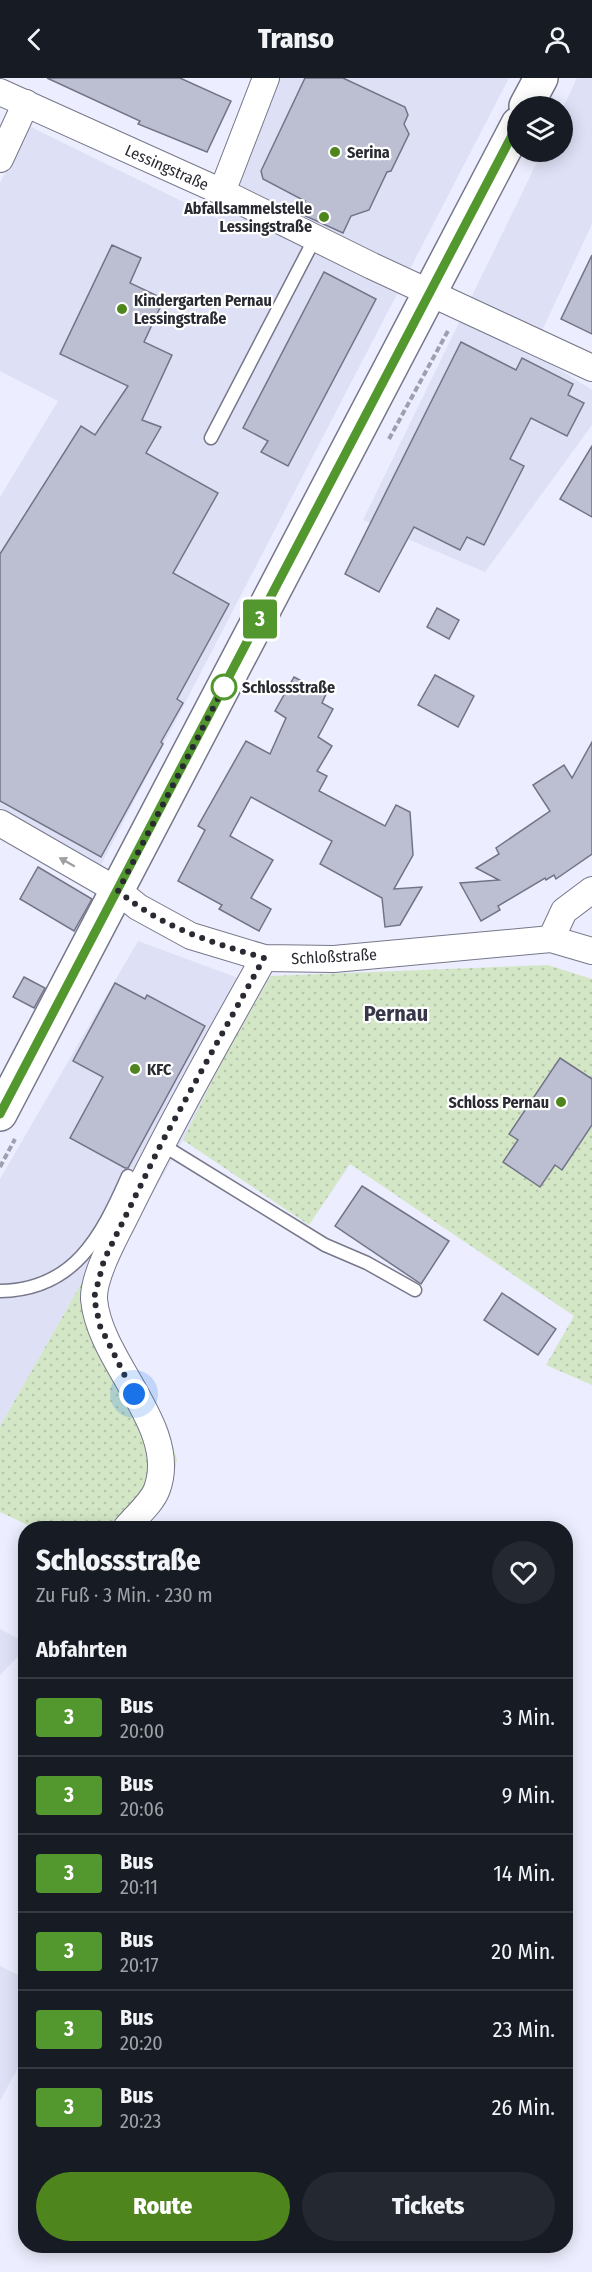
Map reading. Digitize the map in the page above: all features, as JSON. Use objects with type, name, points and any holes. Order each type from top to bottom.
[{"type":"main road","points":[[531,96],[541,78]]},
{"type":"main road","points":[[0,1114],[507,145]]},
{"type":"street","points":[[222,192],[266,78]]},
{"type":"street","name":"Lessingstraße","points":[[0,92],[222,192],[592,368]]},
{"type":"street","points":[[0,159],[26,103]]},
{"type":"street","name":"Schloßstraße","points":[[0,823],[118,891],[138,907],[191,936],[264,958],[334,959],[550,939],[592,951]]},
{"type":"street","points":[[550,939],[564,911],[592,890]]},
{"type":"street","points":[[132,1521],[157,1490],[162,1462],[155,1434],[100,1326],[94,1298],[104,1260],[161,1144],[264,958]]},
{"type":"lane","points":[[211,438],[315,237]]},
{"type":"lane","points":[[161,1144],[325,1245],[367,1263],[415,1290]]},
{"type":"lane","points":[[0,1291],[24,1291],[55,1279],[87,1252],[110,1218],[128,1176]]},
{"type":"shaded area","points":[[277,78],[509,78],[101,865],[0,808],[0,497],[58,401],[0,371],[0,183],[29,126],[218,219]]},
{"type":"shaded area","points":[[577,78],[592,78],[592,224],[532,352],[592,390],[592,425],[485,572],[363,520],[537,162],[573,162],[573,96],[569,96]]},
{"type":"shaded area","points":[[138,941],[238,978],[271,976],[224,1057],[183,1140],[110,1269],[89,1270],[0,1426],[0,1179]]},
{"type":"shaded area","points":[[0,1629],[18,1639],[18,1656],[0,1675]]},
{"type":"shaded area","points":[[0,1966],[18,1975],[18,2067],[0,2101]]},
{"type":"green space","points":[[548,965],[592,979],[592,1385],[546,1365],[574,1316],[350,1164],[309,1225],[183,1140],[224,1057],[271,976]]},
{"type":"green space","points":[[89,1270],[104,1298],[121,1348],[170,1437],[177,1460],[169,1496],[147,1521],[19,1521],[0,1512],[0,1426]]},
{"type":"building","points":[[47,78],[180,78],[231,101],[207,152],[138,124],[140,121]]},
{"type":"building","name":"Serina","points":[[305,78],[343,78],[405,107],[408,115],[404,124],[409,134],[391,171],[387,172],[369,210],[351,216],[343,233],[299,213],[305,201],[263,179],[261,171]]},
{"type":"building","points":[[112,245],[141,258],[130,283],[164,299],[144,342],[172,355],[142,420],[161,427],[146,453],[218,493],[173,573],[229,604],[177,699],[183,703],[161,742],[163,744],[101,857],[0,801],[0,554],[81,426],[95,435],[128,386],[60,354]]},
{"type":"building","points":[[592,255],[592,334],[561,319]]},
{"type":"building","points":[[324,272],[376,299],[288,466],[261,452],[268,441],[243,428]]},
{"type":"building","points":[[461,342],[516,370],[522,358],[573,384],[568,395],[584,403],[567,436],[531,418],[510,459],[524,466],[484,545],[467,537],[460,550],[414,527],[379,592],[345,574]]},
{"type":"building","points":[[592,446],[592,517],[560,499]]},
{"type":"building","points":[[437,608],[459,620],[449,639],[427,627]]},
{"type":"building","points":[[435,675],[474,696],[458,727],[418,705]]},
{"type":"building","points":[[294,677],[326,694],[322,703],[333,709],[318,737],[332,746],[317,771],[327,776],[319,791],[385,826],[396,805],[410,812],[413,855],[394,889],[422,887],[400,925],[385,927],[382,898],[320,864],[332,841],[251,797],[230,836],[273,860],[251,898],[271,909],[259,931],[219,909],[222,905],[178,881],[205,830],[198,826],[246,741],[270,754],[286,718],[275,711]]},
{"type":"building","points":[[592,742],[592,854],[556,879],[554,875],[546,880],[545,878],[498,906],[500,910],[481,921],[460,883],[499,880],[476,868],[499,854],[496,848],[550,811],[533,785],[564,765],[572,778]]},
{"type":"building","points":[[38,867],[92,899],[74,931],[20,899]]},
{"type":"building","points":[[24,977],[45,988],[34,1008],[13,997]]},
{"type":"building","name":"KFC","points":[[115,983],[145,999],[147,995],[205,1026],[128,1168],[70,1138],[103,1077],[73,1061]]},
{"type":"building","name":"Schloss Pernau","points":[[560,1058],[592,1079],[592,1125],[562,1170],[555,1165],[540,1187],[503,1162],[518,1140],[509,1134]]},
{"type":"building","points":[[362,1186],[449,1241],[421,1284],[335,1226]]},
{"type":"building","points":[[502,1293],[556,1329],[538,1355],[484,1320]]},
{"type":"bus line","name":"3","points":[[0,1114],[507,145]]},
{"type":"place","name":"Serina","points":[[335,152]]},
{"type":"place","name":"Abfallsammelstelle Lessingstraße","points":[[324,217]]},
{"type":"place","name":"Kindergarten Pernau Lessingstraße","points":[[122,309]]},
{"type":"place","name":"Schlossstraße","points":[[224,687]]},
{"type":"place","name":"KFC","points":[[135,1069]]},
{"type":"place","name":"Schloss Pernau","points":[[561,1102]]},
{"type":"district","name":"Pernau","points":[[396,1013]]},
{"type":"route","points":[[134,1394],[100,1326],[94,1298],[104,1260],[161,1144],[264,958],[191,936],[138,907],[118,891],[224,687]]}]
